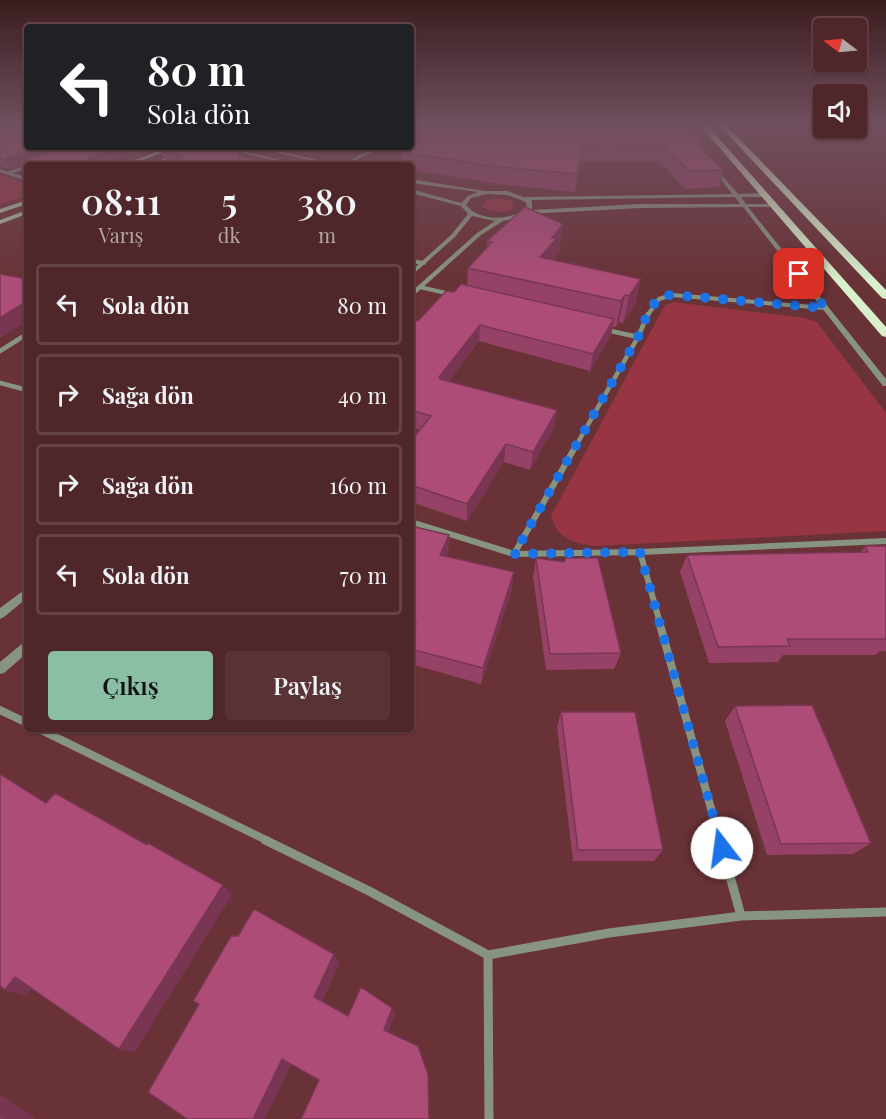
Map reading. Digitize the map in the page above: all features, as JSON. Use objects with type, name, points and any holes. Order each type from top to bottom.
[{"type":"highway","points":[[750,177],[886,334]]},
{"type":"highway","points":[[772,177],[886,296]]},
{"type":"main road","points":[[0,211],[24,203]]},
{"type":"main road","points":[[0,222],[24,213]]},
{"type":"street","points":[[722,177],[886,384]]},
{"type":"street","points":[[414,181],[508,193],[525,198],[766,195]]},
{"type":"street","points":[[414,192],[463,205],[472,213],[503,218]]},
{"type":"street","points":[[463,205],[469,197],[487,192]]},
{"type":"street","points":[[525,198],[531,205],[526,212]]},
{"type":"street","points":[[414,293],[479,234],[503,218],[526,212],[640,206],[775,205]]},
{"type":"street","points":[[414,271],[453,236],[472,213]]},
{"type":"street","points":[[414,261],[424,263]]},
{"type":"street","points":[[420,287],[454,295]]},
{"type":"street","points":[[514,554],[638,337],[655,300],[662,295],[825,308]]},
{"type":"street","points":[[603,329],[638,337]]},
{"type":"street","points":[[0,351],[24,336]]},
{"type":"street","points":[[0,383],[24,389]]},
{"type":"street","points":[[414,523],[514,554],[640,552],[886,541]]},
{"type":"street","points":[[640,552],[741,916]]},
{"type":"street","points":[[0,614],[24,594]]},
{"type":"street","points":[[0,669],[24,649]]},
{"type":"street","points":[[0,710],[24,722]]},
{"type":"street","points":[[45,732],[369,891],[488,955],[609,933],[741,916],[886,912]]},
{"type":"street","points":[[488,955],[489,1119]]},
{"type":"shaded area","points":[[0,177],[24,183],[24,196],[0,205]]},
{"type":"shaded area","points":[[501,198],[513,202],[514,207],[498,212],[481,206],[486,200]]},
{"type":"shaded area","points":[[673,302],[805,318],[817,322],[886,413],[886,531],[595,546],[580,544],[557,530],[551,516],[665,305]]},
{"type":"building","points":[[525,207],[563,224],[552,238],[557,238],[540,257],[641,279],[629,296],[625,295],[621,301],[468,268],[492,242],[487,241]]},
{"type":"building","points":[[0,274],[24,278],[24,303],[0,318]]},
{"type":"building","points":[[461,284],[614,319],[593,354],[480,325],[439,377],[440,379],[557,410],[533,452],[506,444],[467,504],[414,486],[414,437],[431,416],[414,411],[414,320],[418,321],[446,291],[454,292]]},
{"type":"building","points":[[414,527],[449,535],[440,555],[514,572],[483,668],[414,650],[416,623],[414,622]]},
{"type":"building","points":[[865,546],[886,546],[886,639],[787,639],[790,646],[718,647],[687,555],[868,552]]},
{"type":"building","points":[[536,558],[564,562],[566,558],[598,558],[621,653],[550,654]]},
{"type":"building","points":[[812,705],[871,843],[781,844],[735,706]]},
{"type":"building","points":[[561,712],[635,712],[663,850],[578,850]]},
{"type":"building","points":[[0,774],[46,803],[55,793],[223,885],[119,1049],[15,977],[5,990],[0,986]]},
{"type":"building","points":[[254,909],[334,954],[314,997],[348,1016],[361,987],[392,1008],[384,1030],[418,1046],[428,1074],[429,1119],[301,1119],[319,1080],[282,1059],[253,1119],[187,1119],[148,1092],[199,1004],[193,1001],[231,936],[238,936]]},
{"type":"route","points":[[722,848],[640,552],[514,554],[638,337],[655,300],[662,295],[672,295],[825,308],[799,274]]}]
